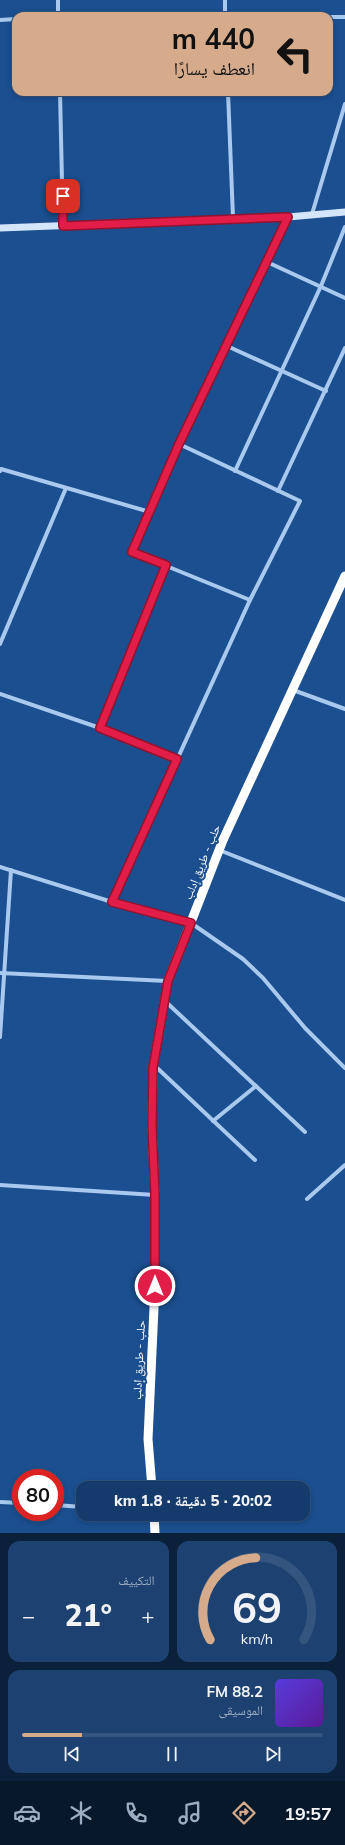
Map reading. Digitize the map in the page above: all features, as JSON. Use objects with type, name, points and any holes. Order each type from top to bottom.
[{"type":"highway","name":"حلب - طريق إدلب","points":[[151,1481],[148,1439],[155,1286],[155,1195],[152,1125],[154,1065],[168,981],[219,850],[344,579]]},
{"type":"highway","points":[[154,1521],[155,1533]]},
{"type":"street","points":[[58,0],[58,12]]},
{"type":"street","points":[[225,0],[225,12]]},
{"type":"street","points":[[333,17],[345,17]]},
{"type":"street","points":[[0,20],[12,20]]},
{"type":"street","points":[[60,96],[63,226]]},
{"type":"street","points":[[228,96],[233,218]]},
{"type":"street","points":[[312,214],[345,104]]},
{"type":"street","points":[[0,228],[288,217],[345,212]]},
{"type":"street","points":[[250,600],[132,552],[179,444],[288,217]]},
{"type":"street","points":[[235,471],[321,286],[345,227]]},
{"type":"street","points":[[267,262],[345,298]]},
{"type":"street","points":[[227,346],[326,391]]},
{"type":"street","points":[[278,491],[345,348]]},
{"type":"street","points":[[112,902],[250,600],[300,501],[179,444]]},
{"type":"street","points":[[0,471],[1,469],[150,512]]},
{"type":"street","points":[[0,644],[66,488]]},
{"type":"street","points":[[100,728],[166,565]]},
{"type":"street","points":[[293,690],[345,709]]},
{"type":"street","points":[[0,694],[100,728],[177,759]]},
{"type":"street","points":[[219,850],[345,900]]},
{"type":"street","points":[[0,867],[112,902],[191,923],[242,959],[263,978],[305,1028],[345,1068]]},
{"type":"street","points":[[0,1036],[2,973],[11,870]]},
{"type":"street","points":[[2,973],[168,981]]},
{"type":"street","points":[[164,1000],[305,1132]]},
{"type":"street","points":[[154,1065],[255,1160]]},
{"type":"street","points":[[213,1121],[256,1086]]},
{"type":"street","points":[[307,1199],[345,1165]]},
{"type":"street","points":[[0,1186],[155,1195]]},
{"type":"street","points":[[0,1502],[12,1503]]},
{"type":"street","points":[[64,1506],[76,1506]]},
{"type":"route","points":[[63,196],[63,226],[200,219],[288,217],[179,444],[132,552],[166,565],[100,728],[177,759],[112,902],[191,923],[168,981],[153,1068],[152,1125],[155,1195],[155,1286]]}]
